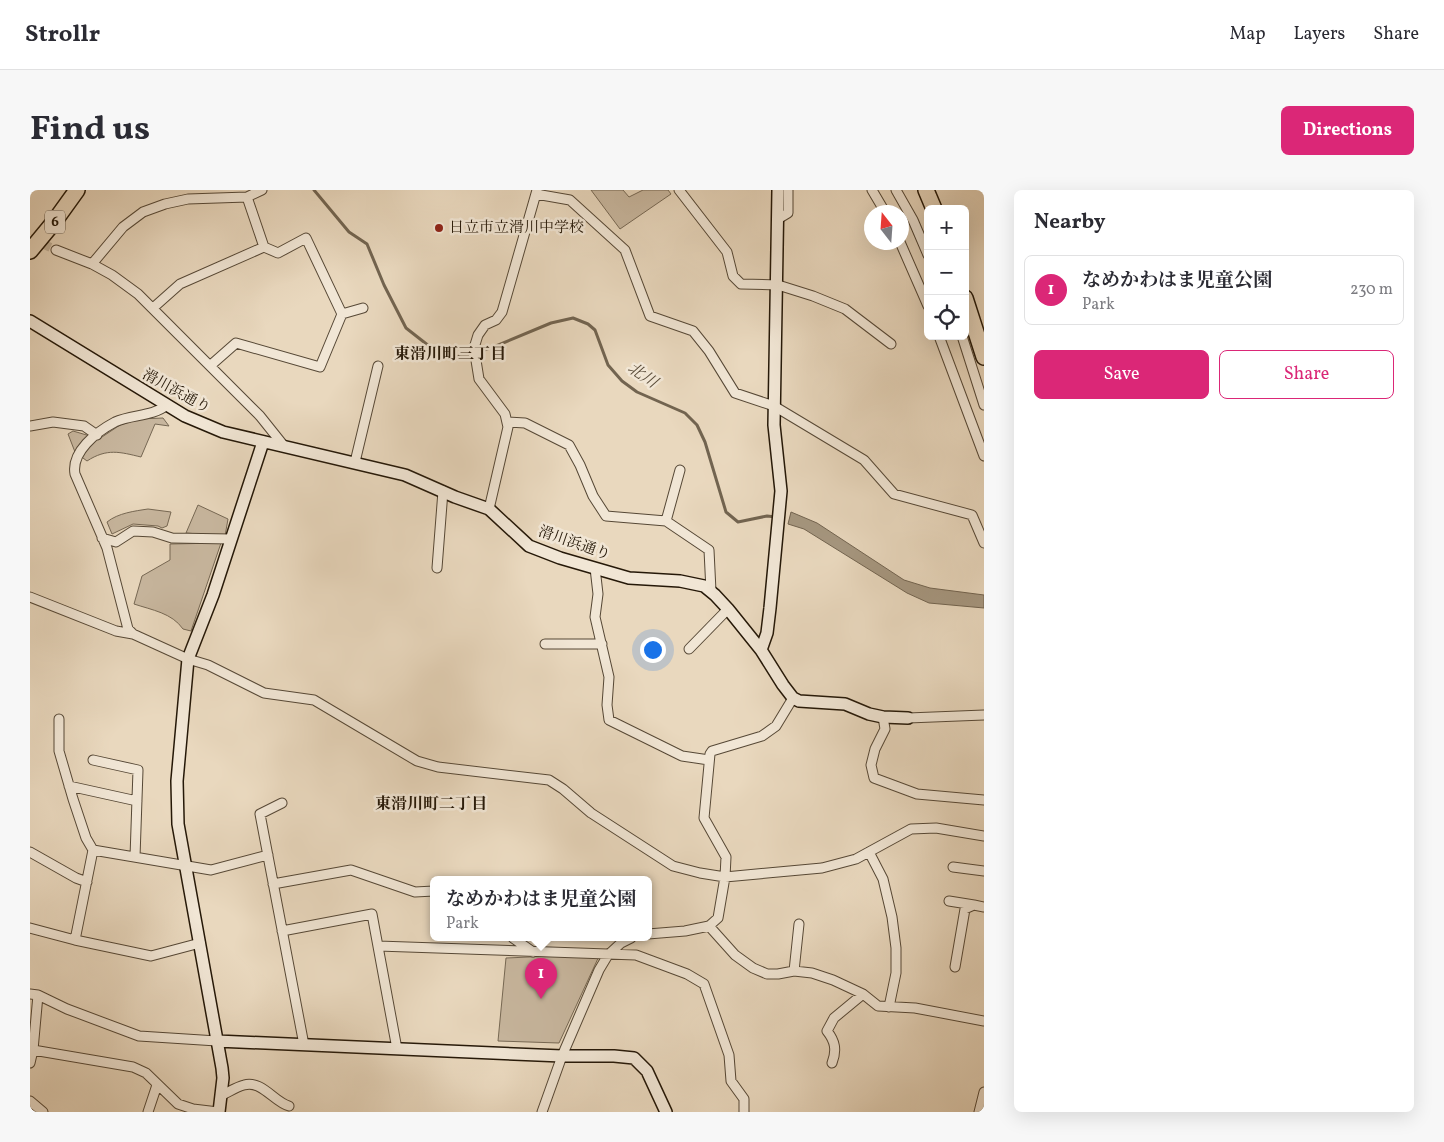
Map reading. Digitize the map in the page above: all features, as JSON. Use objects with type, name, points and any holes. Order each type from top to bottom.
[{"type":"highway","name":"6","points":[[30,251],[77,190]]},
{"type":"highway","points":[[926,190],[932,205]]},
{"type":"highway","points":[[969,310],[984,357]]},
{"type":"street","points":[[92,264],[123,227],[143,212],[165,204],[188,200],[246,197],[262,190]]},
{"type":"street","points":[[679,190],[727,252],[733,276],[741,284],[778,285],[813,296],[845,310],[891,344]]},
{"type":"street","points":[[761,650],[767,633],[781,491],[774,425],[778,285],[778,190]]},
{"type":"street","points":[[778,219],[788,214],[788,190]]},
{"type":"street","points":[[872,190],[880,205]]},
{"type":"street","points":[[896,190],[913,220],[926,250]]},
{"type":"street","points":[[489,509],[508,427],[505,414],[479,379],[474,348],[478,335],[485,325],[496,320],[502,312],[536,192],[570,200],[625,250],[650,316],[693,331],[709,351],[736,392],[774,406],[864,460],[894,494],[972,515],[984,543]]},
{"type":"street","points":[[246,197],[264,247]]},
{"type":"street","points":[[153,308],[180,284],[264,247],[278,252],[306,238],[342,314],[320,367],[236,343],[211,365]]},
{"type":"street","points":[[56,250],[92,264],[112,275],[138,294],[268,424],[284,446]]},
{"type":"street","points":[[904,250],[924,297]]},
{"type":"street","points":[[342,314],[363,308]]},
{"type":"street","name":"滑川浜通り","points":[[30,321],[167,405],[204,425],[263,442],[405,475],[443,492],[489,509],[529,546],[560,558],[629,578],[704,586],[728,610],[761,650],[793,698]]},
{"type":"street","points":[[940,340],[984,456]]},
{"type":"street","points":[[963,340],[984,406]]},
{"type":"street","points":[[355,462],[378,366]]},
{"type":"street","points":[[133,634],[128,629],[107,548],[75,474],[74,466],[78,453],[97,435],[116,422],[159,411],[167,405]]},
{"type":"street","points":[[30,426],[53,422],[84,426],[97,435]]},
{"type":"street","points":[[507,422],[524,423],[569,445],[580,464],[593,496],[606,516],[666,521],[709,550],[711,591]]},
{"type":"street","points":[[33,1050],[133,1067],[146,1073],[178,1104],[193,1109],[218,1112],[222,1095],[222,1068],[178,824],[177,781],[188,659],[213,595],[263,442]]},
{"type":"street","points":[[666,521],[680,470]]},
{"type":"street","points":[[437,568],[443,492]]},
{"type":"street","points":[[102,538],[116,542],[133,532],[153,532],[172,538],[231,539]]},
{"type":"street","points":[[596,568],[598,594],[595,617],[610,677],[606,705],[609,720],[682,756],[709,760]]},
{"type":"street","points":[[30,597],[116,631],[133,634],[188,659],[208,665],[264,693],[314,700],[417,761],[438,767],[548,780],[563,789],[591,813],[673,866],[700,873],[725,876],[822,868],[856,859],[911,829],[936,828],[984,836]]},
{"type":"street","points":[[689,649],[728,610]]},
{"type":"street","points":[[545,644],[602,644]]},
{"type":"street","points":[[652,934],[685,931],[709,926],[718,918],[726,857],[704,818],[709,760],[712,751],[762,736],[776,726],[793,698],[799,701],[845,704],[869,714],[883,717],[984,715]]},
{"type":"street","points":[[883,717],[885,728],[875,749],[871,765],[874,778],[917,794],[984,800]]},
{"type":"street","points":[[58,719],[59,751],[86,838],[94,850],[75,940]]},
{"type":"street","points":[[92,760],[138,770],[135,857]]},
{"type":"street","points":[[69,786],[137,801]]},
{"type":"street","points":[[282,803],[260,814],[304,1045]]},
{"type":"street","points":[[94,850],[211,870],[268,854]]},
{"type":"street","points":[[30,852],[76,878],[87,882]]},
{"type":"street","points":[[869,852],[883,878],[892,917],[896,948],[896,973],[889,1007]]},
{"type":"street","points":[[953,868],[984,871]]},
{"type":"street","points":[[273,884],[351,870],[415,892],[430,890]]},
{"type":"street","points":[[948,901],[984,907]]},
{"type":"street","points":[[955,967],[965,909],[974,905]]},
{"type":"street","points":[[282,931],[372,914],[398,1049]]},
{"type":"street","points":[[794,971],[799,924]]},
{"type":"street","points":[[709,926],[735,955],[753,968],[767,974],[794,971],[819,975],[862,994],[878,1006],[915,1008],[984,1021]]},
{"type":"street","points":[[30,928],[75,940],[151,956],[200,942]]},
{"type":"street","points":[[517,941],[533,952]]},
{"type":"street","points":[[542,1112],[562,1056],[599,970],[608,955],[625,941]]},
{"type":"street","points":[[378,946],[636,956],[687,974],[704,984],[729,1054],[731,1081],[744,1099],[744,1112]]},
{"type":"street","points":[[30,1063],[33,1050],[34,994],[67,1009],[139,1036],[304,1045],[634,1058],[647,1071],[666,1112]]},
{"type":"street","points":[[832,1063],[835,1045],[834,1039],[827,1030],[834,1018],[862,994]]},
{"type":"street","points":[[222,1095],[246,1084],[259,1086],[281,1104],[289,1106]]},
{"type":"street","points":[[148,1112],[157,1085]]},
{"type":"street","points":[[979,1112],[984,1092]]},
{"type":"street","points":[[30,1101],[43,1112]]},
{"type":"shaded area","points":[[591,190],[623,190],[629,197],[643,190],[668,190],[671,194],[620,229]]},
{"type":"shaded area","points":[[163,418],[169,426],[155,424],[141,457],[114,452],[101,454],[87,461],[75,452],[68,434],[73,431],[102,437],[120,425],[139,419]]},
{"type":"shaded area","points":[[198,505],[228,519],[225,536],[186,533]]},
{"type":"shaded area","points":[[148,509],[171,512],[167,526],[162,528],[133,524],[112,534],[107,522],[111,519],[127,513]]},
{"type":"shaded area","points":[[791,512],[817,523],[904,580],[930,588],[984,595],[984,608],[929,603],[907,593],[804,529],[788,524]]},
{"type":"shaded area","points":[[221,543],[191,631],[183,629],[173,619],[155,610],[134,604],[142,576],[170,560],[170,544]]},
{"type":"shaded area","points":[[600,954],[559,1043],[498,1041],[506,958]]},
{"type":"waterway","name":"北川","points":[[314,190],[349,232],[367,244],[384,285],[406,328],[429,346],[453,357],[469,355],[551,323],[573,318],[588,324],[595,330],[608,365],[622,381],[637,392],[685,413],[697,425],[705,442],[726,512],[738,522],[767,516],[776,517]]},
{"type":"tunnel","points":[[30,238],[56,250]]},
{"type":"place","name":"日立市立滑川中学校","points":[[439,228]]},
{"type":"place","name":"なめかわはま児童公園","points":[[541,999]]},
{"type":"district","name":"東滑川町三丁目","points":[[450,355]]},
{"type":"district","name":"東滑川町二丁目","points":[[431,805]]}]
